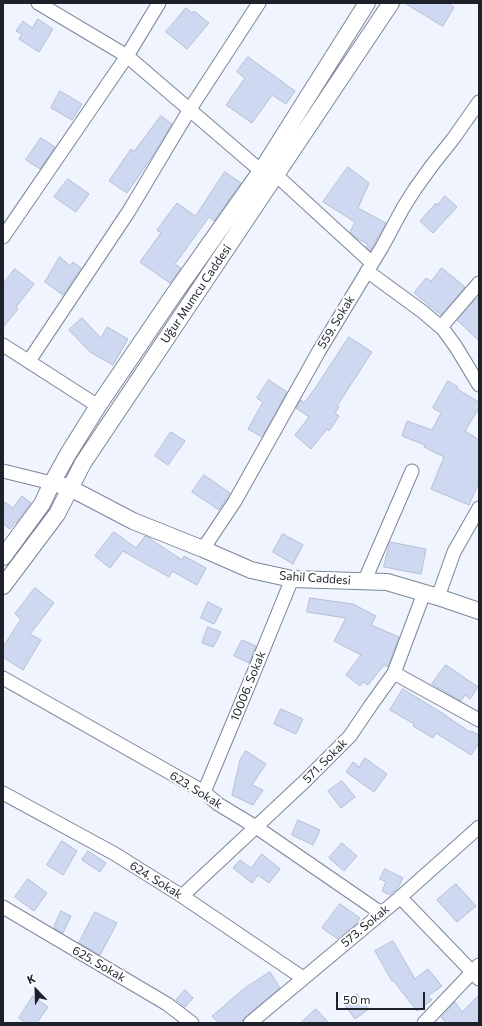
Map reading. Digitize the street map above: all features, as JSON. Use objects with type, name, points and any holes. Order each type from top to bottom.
[{"type":"street","points":[[38,3],[127,56],[268,173],[370,267],[441,327],[451,340],[479,385]]},
{"type":"street","points":[[3,237],[127,56],[159,3]]},
{"type":"street","points":[[29,361],[129,211],[190,109],[259,3]]},
{"type":"street","name":"Uğur Mumcu Caddesi","points":[[3,586],[58,514],[83,463],[268,173],[367,3]]},
{"type":"street","name":"Uğur Mumcu Caddesi","points":[[3,557],[42,504],[68,454],[98,406],[172,297],[268,173],[391,3]]},
{"type":"street","name":"559. Sokak","points":[[203,549],[235,501],[319,351],[415,189],[479,102]]},
{"type":"street","points":[[441,327],[479,283]]},
{"type":"street","points":[[3,345],[98,406]]},
{"type":"street","points":[[3,471],[52,483]]},
{"type":"street","points":[[364,582],[412,471]]},
{"type":"street","name":"Sahil Caddesi","points":[[52,483],[70,488],[133,521],[251,570],[292,579],[387,582],[479,611]]},
{"type":"street","name":"571. Sokak","points":[[182,896],[256,828],[350,736],[394,673],[431,595],[479,508]]},
{"type":"street","name":"10006. Sokak","points":[[204,792],[292,579]]},
{"type":"street","points":[[394,673],[479,720]]},
{"type":"street","name":"623. Sokak","points":[[3,678],[204,792],[218,804],[381,913]]},
{"type":"street","name":"624. Sokak","points":[[3,794],[115,854],[182,896],[303,978]]},
{"type":"street","name":"573. Sokak","points":[[250,1023],[400,898],[479,827]]},
{"type":"street","points":[[400,898],[477,972],[424,1023]]},
{"type":"street","name":"625. Sokak","points":[[3,907],[161,1000],[192,1023]]},
{"type":"building","points":[[405,3],[447,3],[454,7],[443,26]]},
{"type":"building","points":[[186,8],[192,13],[194,11],[209,23],[187,49],[166,32]]},
{"type":"building","points":[[38,19],[53,29],[39,52],[19,39],[22,34],[16,31],[23,21],[32,28]]},
{"type":"building","points":[[248,57],[295,91],[286,104],[272,95],[252,123],[226,105],[245,78],[237,72]]},
{"type":"building","points":[[60,91],[82,104],[72,120],[51,108]]},
{"type":"building","points":[[161,116],[172,124],[127,193],[109,181],[131,149],[134,151]]},
{"type":"building","points":[[41,138],[55,147],[40,169],[26,160]]},
{"type":"building","points":[[348,167],[369,183],[358,208],[386,223],[370,251],[366,247],[368,244],[356,238],[350,232],[355,222],[323,202]]},
{"type":"building","points":[[225,172],[241,183],[214,221],[209,217],[175,264],[181,268],[170,283],[140,262],[161,233],[157,230],[177,203],[195,216]]},
{"type":"building","points":[[68,179],[89,194],[76,212],[54,197]]},
{"type":"building","points":[[445,196],[457,207],[433,233],[420,221],[436,203],[437,205]]},
{"type":"building","points":[[60,257],[70,266],[73,262],[81,268],[63,295],[45,282]]},
{"type":"building","points":[[442,268],[465,287],[441,315],[414,293],[426,278],[431,281]]},
{"type":"building","points":[[15,269],[34,284],[16,307],[18,309],[3,327],[3,284]]},
{"type":"building","points":[[477,298],[479,300],[479,341],[457,320]]},
{"type":"building","points":[[82,318],[101,338],[107,327],[128,339],[113,365],[90,352],[69,330]]},
{"type":"building","points":[[349,337],[372,352],[337,406],[339,407],[335,413],[339,416],[329,431],[327,429],[311,449],[295,435],[309,417],[296,408],[301,400],[304,403],[314,390]]},
{"type":"building","points":[[269,380],[287,392],[262,437],[248,429],[263,402],[257,398]]},
{"type":"building","points":[[448,381],[458,387],[457,389],[479,402],[479,408],[465,431],[479,440],[479,482],[469,505],[431,489],[444,457],[424,447],[425,445],[402,436],[407,421],[432,430],[441,413],[433,408]]},
{"type":"building","points":[[171,432],[185,441],[168,465],[155,456]]},
{"type":"building","points":[[204,475],[230,493],[219,510],[192,492]]},
{"type":"building","points":[[22,496],[31,503],[10,529],[3,524],[3,501],[13,508]]},
{"type":"building","points":[[114,532],[136,548],[145,536],[182,560],[184,556],[206,568],[197,585],[172,571],[169,577],[123,551],[110,568],[95,556]]},
{"type":"building","points":[[283,534],[303,545],[293,564],[273,552]]},
{"type":"building","points":[[390,542],[426,549],[421,574],[384,567]]},
{"type":"building","points":[[35,588],[54,603],[30,634],[41,640],[23,670],[3,657],[3,647],[21,619],[15,614]]},
{"type":"building","points":[[310,598],[353,604],[376,616],[371,625],[399,637],[388,667],[384,665],[368,685],[363,682],[360,686],[346,675],[361,655],[334,641],[346,618],[307,612]]},
{"type":"building","points":[[208,602],[222,609],[214,624],[201,618]]},
{"type":"building","points":[[208,627],[221,632],[213,647],[202,643]]},
{"type":"building","points":[[242,640],[256,646],[249,663],[234,656]]},
{"type":"building","points":[[446,665],[478,687],[470,699],[465,695],[461,701],[432,684]]},
{"type":"building","points":[[403,689],[470,732],[471,731],[479,735],[479,743],[471,755],[436,733],[433,738],[413,726],[414,724],[390,710]]},
{"type":"building","points":[[281,709],[303,719],[296,734],[274,724]]},
{"type":"building","points":[[246,751],[266,764],[252,785],[263,790],[253,805],[232,795],[240,760]]},
{"type":"building","points":[[365,758],[387,774],[374,792],[346,772],[353,762],[359,767]]},
{"type":"building","points":[[342,781],[355,797],[341,808],[328,791]]},
{"type":"building","points":[[298,820],[320,830],[313,845],[292,835]]},
{"type":"building","points":[[62,841],[77,851],[63,875],[47,865]]},
{"type":"building","points":[[342,843],[357,856],[344,871],[329,858]]},
{"type":"building","points":[[88,851],[106,863],[100,872],[82,860]]},
{"type":"building","points":[[262,854],[280,869],[269,883],[258,875],[252,883],[233,868],[240,860],[251,868]]},
{"type":"building","points":[[385,869],[403,878],[398,888],[390,895],[382,891],[386,882],[380,879]]},
{"type":"building","points":[[28,879],[47,893],[34,911],[15,897]]},
{"type":"building","points":[[456,884],[476,906],[457,922],[437,900]]},
{"type":"building","points":[[340,904],[360,918],[354,926],[338,939],[322,928]]},
{"type":"building","points":[[61,911],[71,916],[63,933],[54,928]]},
{"type":"building","points":[[95,912],[117,923],[100,955],[79,943]]},
{"type":"building","points":[[393,941],[415,979],[428,969],[442,986],[428,996],[432,1000],[417,1011],[393,980],[392,981],[375,951]]},
{"type":"building","points":[[270,972],[280,988],[245,1017],[242,1023],[218,1023],[212,1016],[245,988]]},
{"type":"building","points":[[185,990],[193,998],[185,1007],[176,1000]]},
{"type":"building","points":[[357,994],[369,1009],[355,1019],[344,1004]]},
{"type":"building","points":[[479,995],[479,1023],[446,1023],[441,1017],[455,1002],[462,1012]]},
{"type":"building","points":[[33,996],[48,1007],[37,1023],[26,1023],[19,1018]]},
{"type":"building","points":[[316,1009],[329,1023],[301,1023]]}]
